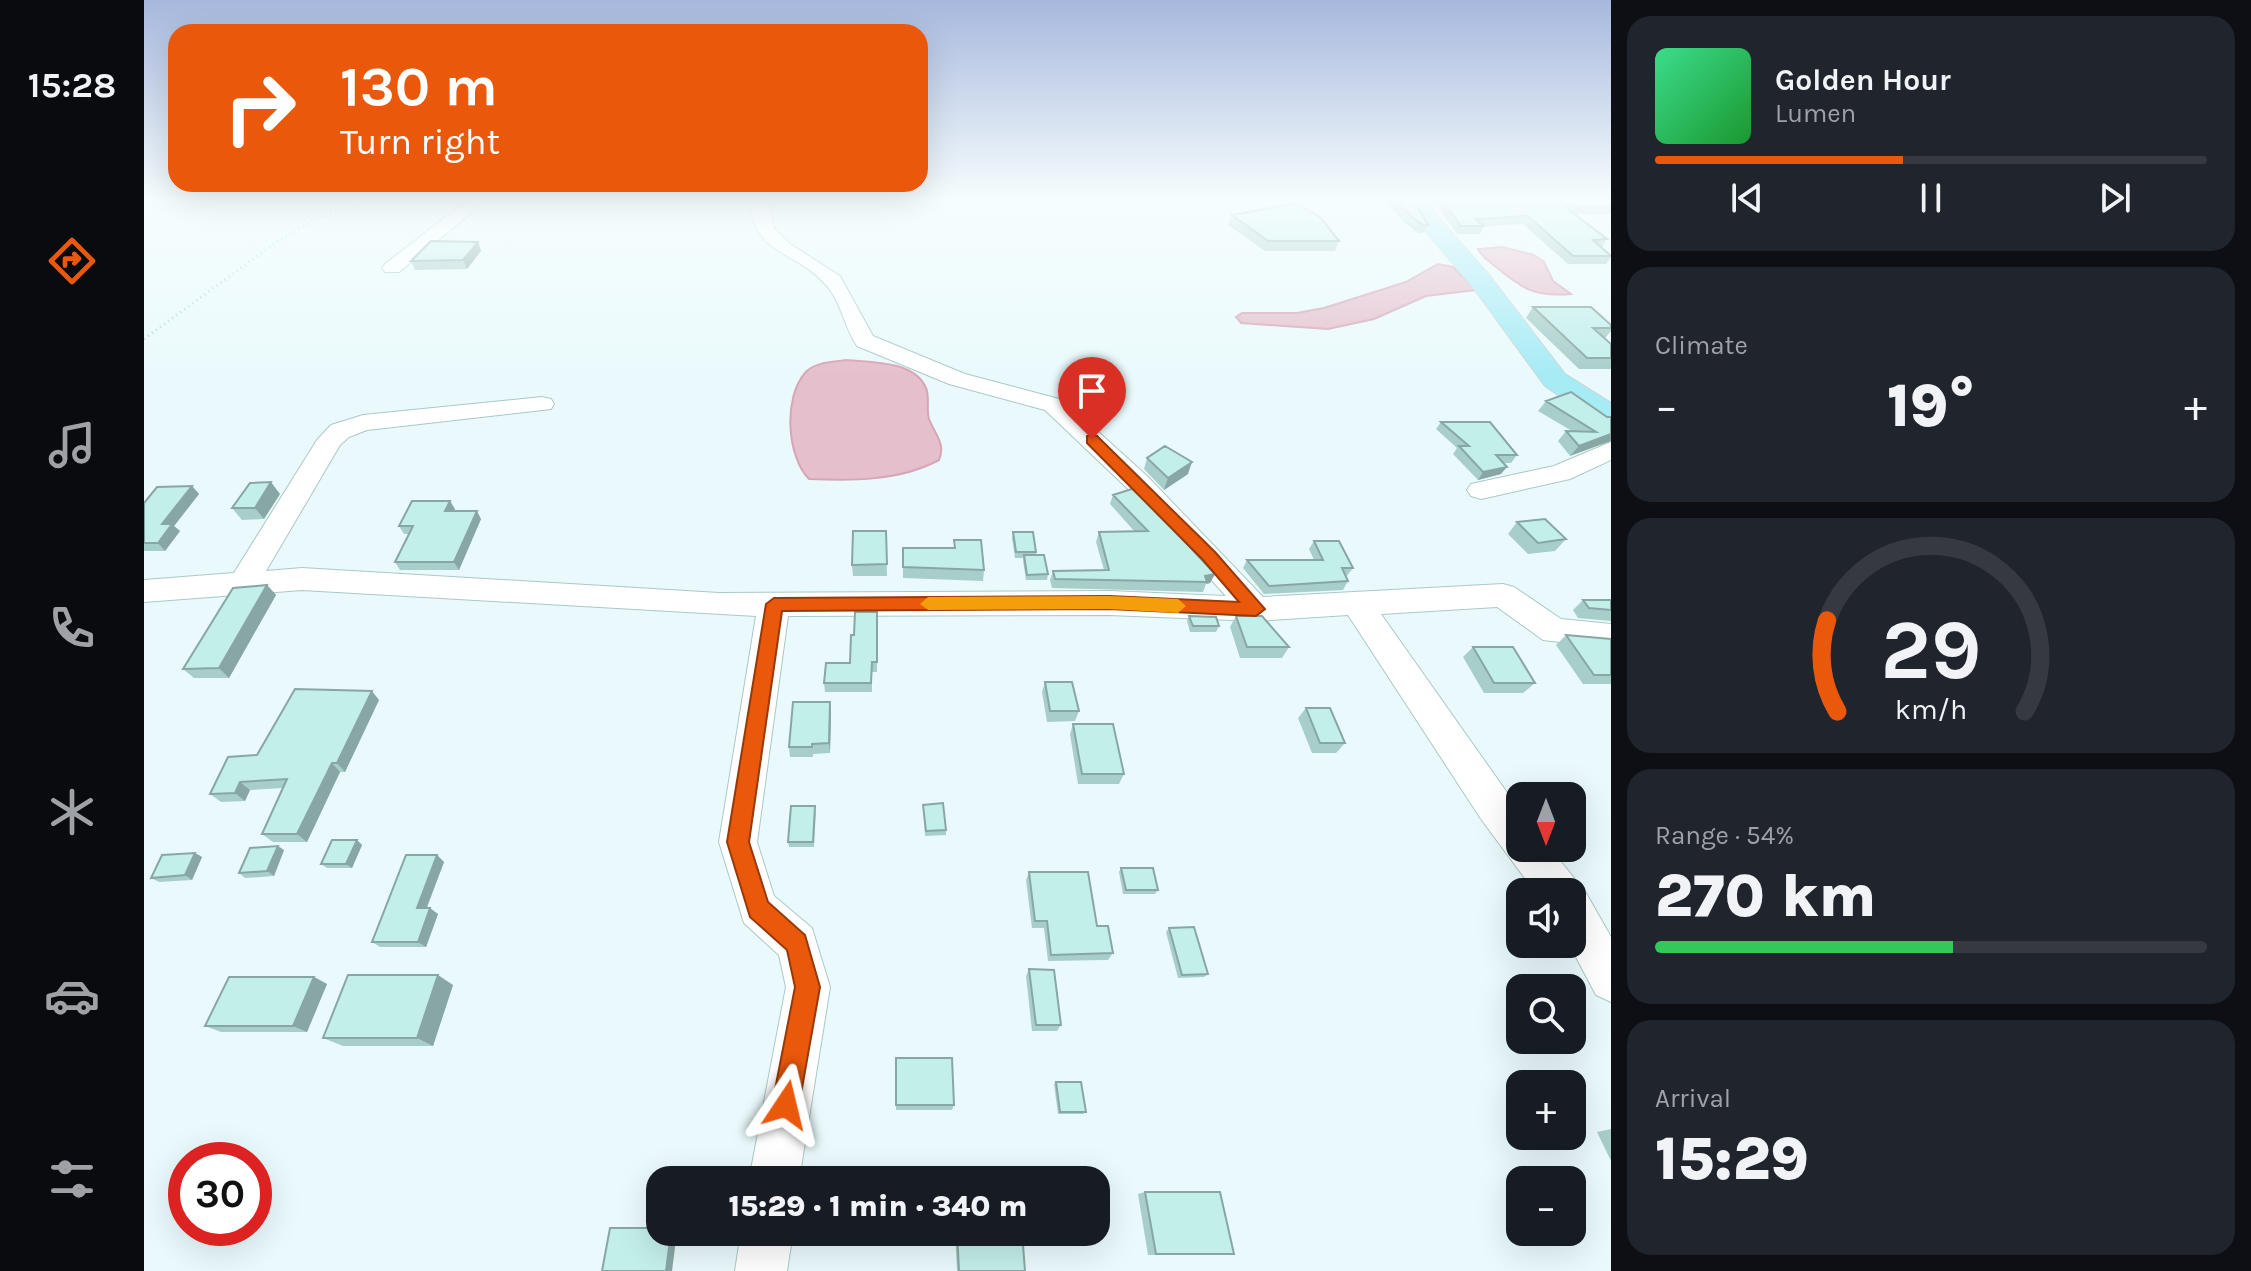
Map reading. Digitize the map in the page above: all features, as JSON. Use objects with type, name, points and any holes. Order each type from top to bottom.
[{"type":"main road","points":[[1460,256],[1555,380],[1611,417]]},
{"type":"street","points":[[392,268],[407,256]]},
{"type":"street","points":[[795,256],[835,281],[855,329],[865,341],[957,379],[1054,405],[1137,482],[1256,609]]},
{"type":"street","points":[[243,584],[330,440],[340,431],[363,423],[542,404]]},
{"type":"street","points":[[1481,490],[1561,473],[1611,450]]},
{"type":"street","points":[[144,591],[302,579],[719,605],[1109,603],[1256,609],[1503,595],[1554,631],[1611,636]]},
{"type":"street","points":[[774,604],[738,842],[758,909],[797,943],[808,987],[776,1166]]},
{"type":"street","points":[[1358,605],[1506,823]]},
{"type":"street","points":[[1537,862],[1549,878]]},
{"type":"street","points":[[1586,933],[1611,980]]},
{"type":"street","points":[[761,1271],[765,1246]]},
{"type":"path","points":[[144,339],[257,256]]},
{"type":"shaded area","points":[[1484,256],[1536,256],[1544,262],[1553,281],[1571,294],[1530,290]]},
{"type":"shaded area","points":[[1438,264],[1453,267],[1476,290],[1426,296],[1374,319],[1328,329],[1241,323],[1236,317],[1242,313],[1297,313],[1324,308],[1406,282]]},
{"type":"shaded area","points":[[846,360],[891,365],[920,379],[927,392],[929,419],[940,444],[939,460],[892,476],[809,479],[796,457],[792,442],[793,397],[809,369]]},
{"type":"building","points":[[416,256],[466,256],[463,260],[411,261]]},
{"type":"building","points":[[1533,307],[1591,307],[1611,325],[1611,328],[1593,328],[1611,344],[1611,358],[1587,358]]},
{"type":"building","points":[[1571,392],[1611,417],[1611,434],[1579,446],[1566,431],[1596,432],[1546,401]]},
{"type":"building","points":[[1441,422],[1490,422],[1517,455],[1496,455],[1507,467],[1483,472],[1459,446],[1469,446]]},
{"type":"building","points":[[1165,446],[1192,462],[1168,478],[1147,458]]},
{"type":"building","points":[[271,482],[255,508],[232,508],[250,483]]},
{"type":"building","points":[[192,486],[162,524],[172,524],[158,543],[144,543],[144,503],[157,487]]},
{"type":"building","points":[[1135,488],[1215,574],[1205,576],[1207,582],[1055,579],[1053,571],[1109,570],[1099,532],[1148,531],[1113,495]]},
{"type":"building","points":[[412,501],[450,501],[445,511],[477,511],[454,562],[395,562],[413,526],[399,526]]},
{"type":"building","points":[[1545,519],[1566,539],[1538,543],[1517,522]]},
{"type":"building","points":[[853,531],[886,531],[887,564],[852,565]]},
{"type":"building","points":[[1013,532],[1033,532],[1036,552],[1016,552]]},
{"type":"building","points":[[954,540],[981,540],[984,570],[903,567],[903,548],[955,548]]},
{"type":"building","points":[[1314,541],[1339,541],[1353,568],[1342,568],[1348,581],[1269,586],[1247,560],[1323,560]]},
{"type":"building","points":[[1024,555],[1044,555],[1048,574],[1027,575]]},
{"type":"building","points":[[267,585],[219,668],[183,669],[233,588]]},
{"type":"building","points":[[1583,600],[1611,600],[1611,610],[1589,608]]},
{"type":"building","points":[[855,612],[877,612],[877,662],[872,662],[871,683],[824,683],[826,663],[850,663]]},
{"type":"building","points":[[1189,616],[1216,617],[1219,626],[1193,626]]},
{"type":"building","points":[[1236,616],[1262,616],[1289,647],[1247,647]]},
{"type":"building","points":[[1566,635],[1611,639],[1611,675],[1594,675]]},
{"type":"building","points":[[1473,647],[1513,647],[1535,683],[1494,683]]},
{"type":"building","points":[[1045,682],[1072,682],[1079,711],[1050,711]]},
{"type":"building","points":[[295,689],[372,691],[337,763],[332,763],[297,834],[262,834],[287,779],[240,782],[235,793],[210,794],[228,757],[257,755]]},
{"type":"building","points":[[793,702],[830,702],[829,743],[789,747]]},
{"type":"building","points":[[1306,708],[1330,708],[1345,743],[1320,743]]},
{"type":"building","points":[[1073,724],[1113,724],[1124,774],[1082,774]]},
{"type":"building","points":[[943,803],[946,830],[926,831],[923,805]]},
{"type":"building","points":[[791,806],[815,806],[813,842],[788,842]]},
{"type":"building","points":[[332,840],[357,840],[346,864],[321,864]]},
{"type":"building","points":[[278,846],[267,871],[239,873],[250,848]]},
{"type":"building","points":[[195,853],[185,875],[151,878],[162,855]]},
{"type":"building","points":[[406,855],[437,855],[417,908],[430,908],[418,942],[372,942]]},
{"type":"building","points":[[1121,868],[1153,868],[1158,890],[1126,890]]},
{"type":"building","points":[[1029,872],[1088,872],[1097,926],[1108,926],[1113,953],[1051,955],[1047,921],[1035,921]]},
{"type":"building","points":[[1194,927],[1208,974],[1182,975],[1169,928]]},
{"type":"building","points":[[1029,969],[1054,970],[1061,1025],[1036,1025]]},
{"type":"building","points":[[348,975],[438,975],[417,1038],[323,1038]]},
{"type":"building","points":[[229,977],[314,977],[293,1026],[205,1026]]},
{"type":"building","points":[[896,1058],[952,1058],[954,1105],[896,1105]]},
{"type":"building","points":[[1056,1082],[1081,1082],[1086,1112],[1060,1112]]},
{"type":"building","points":[[1145,1192],[1220,1192],[1234,1254],[1156,1254]]},
{"type":"building","points":[[610,1228],[646,1228],[646,1246],[669,1246],[666,1271],[602,1271]]},
{"type":"building","points":[[958,1246],[1023,1246],[1025,1271],[959,1271]]},
{"type":"slow traffic","points":[[928,604],[1109,603],[1178,606]]},
{"type":"route","points":[[786,1105],[808,987],[797,943],[758,909],[738,842],[774,604],[1109,603],[1256,609],[1209,556],[1092,439]]}]
